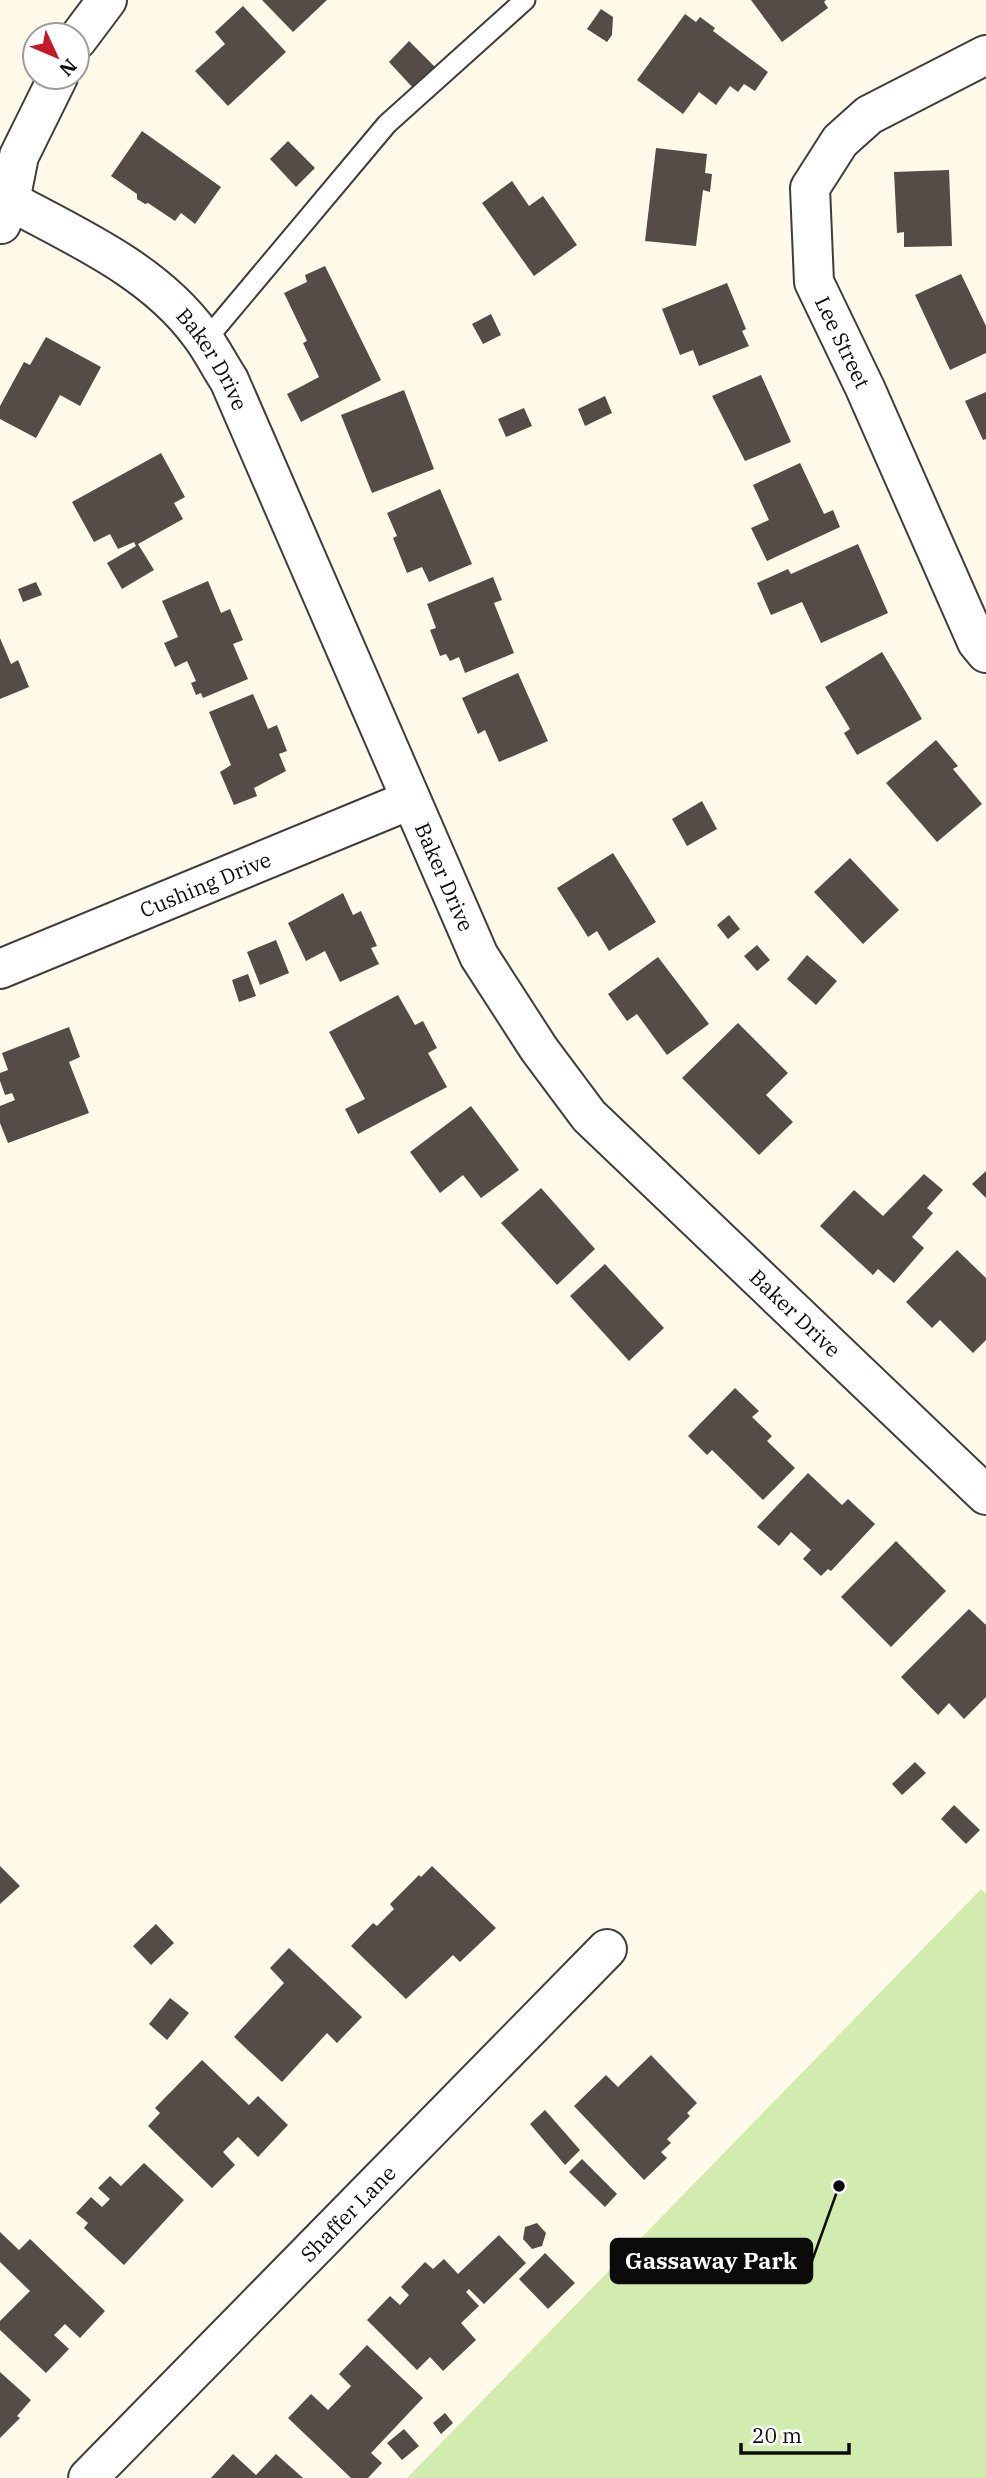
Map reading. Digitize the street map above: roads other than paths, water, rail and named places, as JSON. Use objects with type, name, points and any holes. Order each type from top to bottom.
[{"type":"street","points":[[91,21],[107,0]]},
{"type":"street","name":"Lee Street","points":[[986,55],[869,115],[840,141],[810,188],[814,282],[865,388],[977,642],[986,653]]},
{"type":"street","points":[[5,213],[19,156],[51,91]]},
{"type":"street","name":"Baker Drive","points":[[5,213],[116,258],[160,293],[205,341],[229,380],[479,956],[539,1049],[589,1116],[986,1495]]},
{"type":"street","name":"Cushing Drive","points":[[0,970],[410,800]]},
{"type":"street","name":"Shaffer Lane","points":[[88,2478],[607,1949]]},
{"type":"lane","points":[[205,341],[387,124],[525,0]]},
{"type":"place","name":"Gassaway Park","points":[[839,2186]]}]
